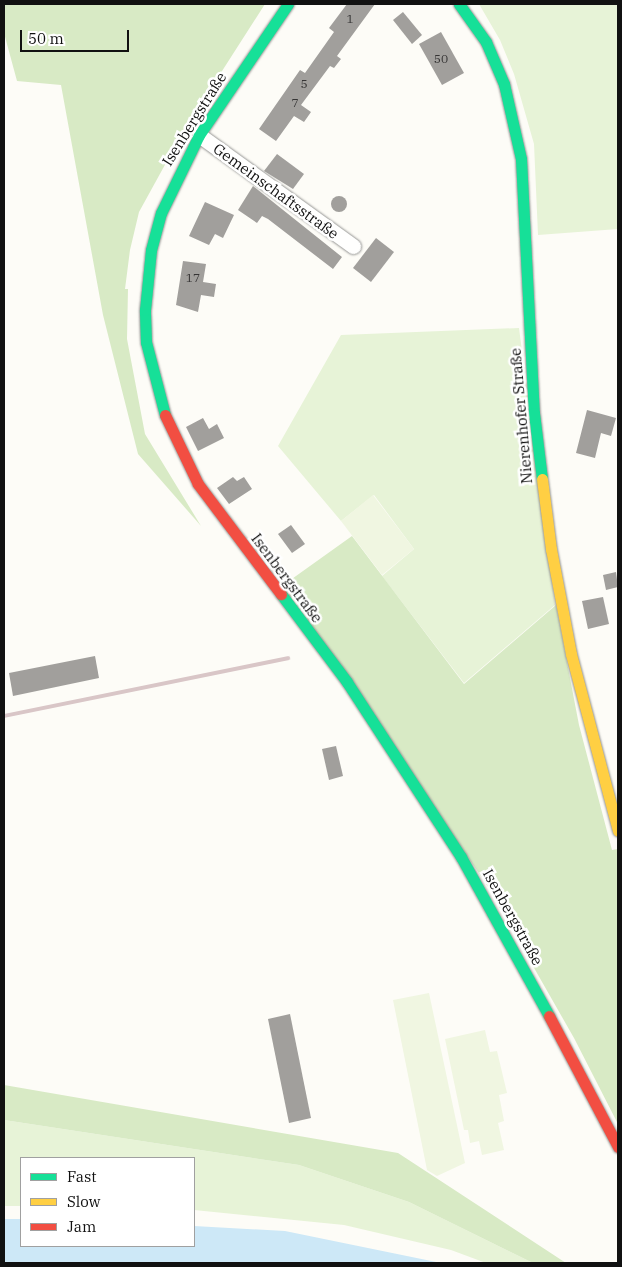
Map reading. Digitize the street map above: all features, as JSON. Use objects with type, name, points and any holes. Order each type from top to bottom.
[{"type":"main road","name":"Isenbergstraße","points":[[288,4],[199,135],[164,204],[147,271],[146,342],[166,420],[207,497],[347,682],[462,857],[497,917],[618,1147]]},
{"type":"main road","name":"Nierenhofer Straße","points":[[459,4],[486,42],[504,84],[519,150],[525,204],[534,414],[550,549],[573,663],[618,831]]},
{"type":"street","name":"Gemeinschaftsstraße","points":[[199,135],[353,246]]},
{"type":"green space","points":[[4,4],[265,4],[183,132],[139,212],[130,250],[125,289],[128,289],[127,339],[145,434],[201,526],[138,454],[103,315],[61,85],[17,81],[4,33]]},
{"type":"green space","points":[[479,4],[618,4],[618,229],[538,235],[534,144],[514,74],[500,40]]},
{"type":"green space","points":[[519,328],[555,605],[464,683],[382,576],[414,549],[374,495],[341,521],[278,446],[341,335]]},
{"type":"green space","points":[[373,495],[414,549],[382,575],[341,521]]},
{"type":"green space","points":[[352,536],[464,684],[556,605],[579,725],[612,850],[618,849],[618,1124],[574,1038],[485,882],[282,586]]},
{"type":"green space","points":[[429,993],[465,1163],[437,1176],[427,1170],[393,1000]]},
{"type":"green space","points":[[485,1030],[490,1052],[497,1051],[507,1093],[499,1095],[504,1121],[498,1123],[504,1150],[482,1155],[479,1141],[470,1143],[468,1130],[464,1130],[445,1039]]},
{"type":"green space","points":[[4,1085],[398,1153],[566,1263],[533,1263],[409,1202],[299,1165],[4,1120]]},
{"type":"green space","points":[[4,1120],[299,1165],[409,1202],[533,1263],[486,1263],[451,1250],[344,1225],[195,1210],[195,1157],[20,1157],[20,1206],[4,1206]]},
{"type":"water","points":[[4,1219],[20,1219],[20,1247],[195,1247],[195,1226],[285,1231],[441,1263],[4,1263]]},
{"type":"building","points":[[347,4],[375,4],[337,56],[341,59],[334,68],[330,66],[301,105],[311,112],[304,122],[294,116],[276,141],[259,129],[300,70],[305,73],[334,32],[329,28]]},
{"type":"building","points":[[403,12],[422,35],[412,44],[393,20]]},
{"type":"building","points":[[441,32],[464,73],[442,85],[419,44]]},
{"type":"building","points":[[277,154],[304,174],[293,189],[264,171]]},
{"type":"building","points":[[253,186],[342,257],[333,269],[268,219],[262,216],[257,223],[238,210]]},
{"type":"building","points":[[336,196],[342,196],[347,201],[345,210],[336,212],[331,207],[331,201]]},
{"type":"building","points":[[205,202],[234,215],[223,238],[215,234],[209,245],[189,236]]},
{"type":"building","points":[[376,238],[394,252],[371,282],[353,268]]},
{"type":"building","points":[[183,261],[206,264],[203,282],[216,284],[214,297],[201,295],[198,312],[176,305]]},
{"type":"building","points":[[587,410],[616,418],[611,436],[601,433],[595,458],[576,453]]},
{"type":"building","points":[[203,418],[209,429],[217,424],[224,438],[198,451],[186,427]]},
{"type":"building","points":[[233,477],[237,481],[244,477],[252,489],[229,504],[217,488]]},
{"type":"building","points":[[291,525],[305,544],[292,553],[278,534]]},
{"type":"building","points":[[616,572],[618,587],[606,590],[603,575]]},
{"type":"building","points":[[603,597],[609,624],[588,629],[582,601]]},
{"type":"building","points":[[95,656],[99,678],[13,696],[9,673]]},
{"type":"building","points":[[336,746],[343,776],[329,780],[322,749]]},
{"type":"building","points":[[290,1014],[311,1118],[289,1123],[268,1019]]},
{"type":"railway","points":[[4,716],[288,658]]},
{"type":"traffic: fast","points":[[165,415],[146,342],[145,310],[151,250],[161,213],[199,135],[288,4]]},
{"type":"traffic: fast","points":[[459,4],[486,42],[504,84],[521,159],[534,413],[542,479]]},
{"type":"traffic: fast","points":[[281,594],[347,682],[461,857],[549,1016]]},
{"type":"traffic: slow","points":[[542,479],[551,549],[571,654],[618,831]]},
{"type":"traffic: jam","points":[[165,415],[198,484],[281,594]]},
{"type":"traffic: jam","points":[[549,1016],[618,1147]]}]
